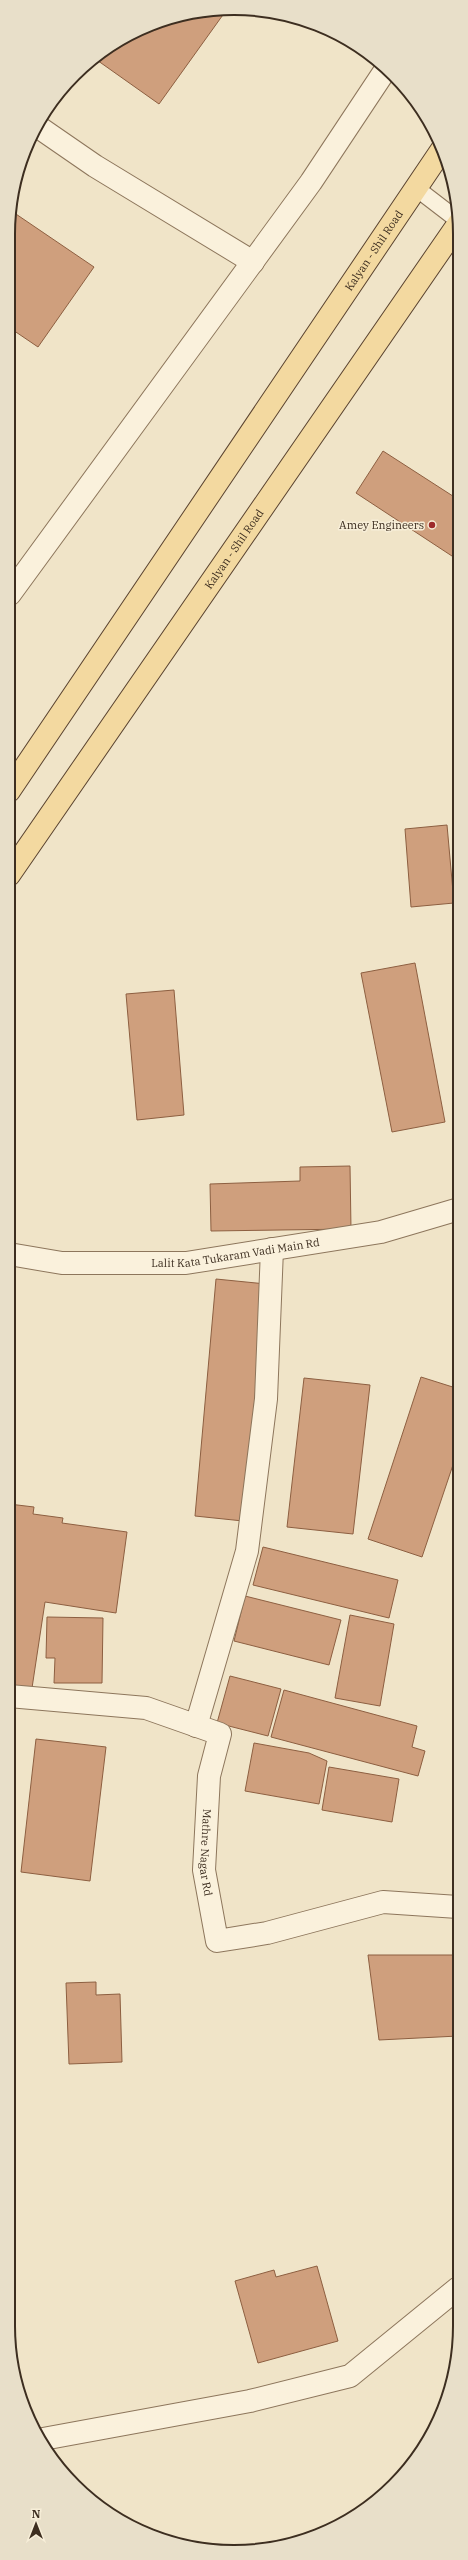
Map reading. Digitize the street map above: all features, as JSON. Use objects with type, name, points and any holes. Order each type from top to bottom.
[{"type":"main road","name":"Kalyan - Shil Road","points":[[15,782],[438,155]]},
{"type":"main road","name":"Kalyan - Shil Road","points":[[15,866],[453,232]]},
{"type":"street","points":[[15,587],[311,182],[383,74]]},
{"type":"street","points":[[41,130],[95,166],[253,262]]},
{"type":"street","name":"Lalit Kata Tukaram Vadi Main Rd","points":[[15,1255],[62,1263],[186,1263],[382,1232],[453,1212]]},
{"type":"street","points":[[196,1726],[247,1551],[266,1399],[272,1249]]},
{"type":"street","name":"Mathre Nagar Rd","points":[[15,1697],[146,1708],[220,1734],[209,1776],[204,1870],[217,1941],[267,1933],[383,1902],[453,1907]]},
{"type":"street","points":[[46,2439],[250,2401],[350,2376],[453,2292]]},
{"type":"lane","points":[[416,188],[452,216]]},
{"type":"building","points":[[223,15],[159,104],[99,62],[125,44],[150,32],[177,22]]},
{"type":"building","points":[[16,214],[94,267],[38,347],[15,331]]},
{"type":"building","name":"Amey Engineers","points":[[383,451],[453,496],[453,557],[356,493]]},
{"type":"building","points":[[447,825],[453,903],[411,907],[405,829]]},
{"type":"building","points":[[415,963],[445,1122],[392,1132],[361,973]]},
{"type":"building","points":[[174,990],[184,1115],[137,1120],[126,994]]},
{"type":"building","points":[[350,1166],[351,1229],[211,1231],[210,1184],[300,1181],[300,1167]]},
{"type":"building","points":[[216,1279],[266,1284],[243,1521],[195,1516]]},
{"type":"building","points":[[421,1377],[453,1387],[453,1465],[422,1557],[368,1539]]},
{"type":"building","points":[[304,1378],[370,1385],[353,1534],[287,1527]]},
{"type":"building","points":[[15,1505],[34,1507],[33,1514],[63,1518],[62,1523],[127,1532],[116,1613],[45,1602],[32,1688],[15,1686]]},
{"type":"building","points":[[263,1547],[398,1580],[389,1618],[253,1585]]},
{"type":"building","points":[[245,1596],[341,1620],[329,1665],[234,1641]]},
{"type":"building","points":[[350,1615],[394,1624],[380,1706],[335,1698]]},
{"type":"building","points":[[47,1617],[103,1618],[102,1683],[54,1683],[55,1658],[46,1658]]},
{"type":"building","points":[[230,1676],[281,1689],[268,1736],[217,1723]]},
{"type":"building","points":[[284,1690],[417,1726],[412,1747],[425,1751],[418,1776],[271,1737]]},
{"type":"building","points":[[36,1739],[106,1747],[90,1881],[21,1872]]},
{"type":"building","points":[[254,1743],[309,1753],[327,1761],[319,1804],[245,1791]]},
{"type":"building","points":[[329,1767],[399,1779],[392,1822],[322,1810]]},
{"type":"building","points":[[368,1955],[453,1955],[453,2036],[379,2040]]},
{"type":"building","points":[[96,1982],[96,1995],[120,1994],[122,2062],[69,2064],[66,1983]]},
{"type":"building","points":[[317,2266],[338,2341],[258,2363],[235,2281],[274,2270],[276,2277]]},
{"type":"place","name":"Amey Engineers","points":[[432,525]]}]
